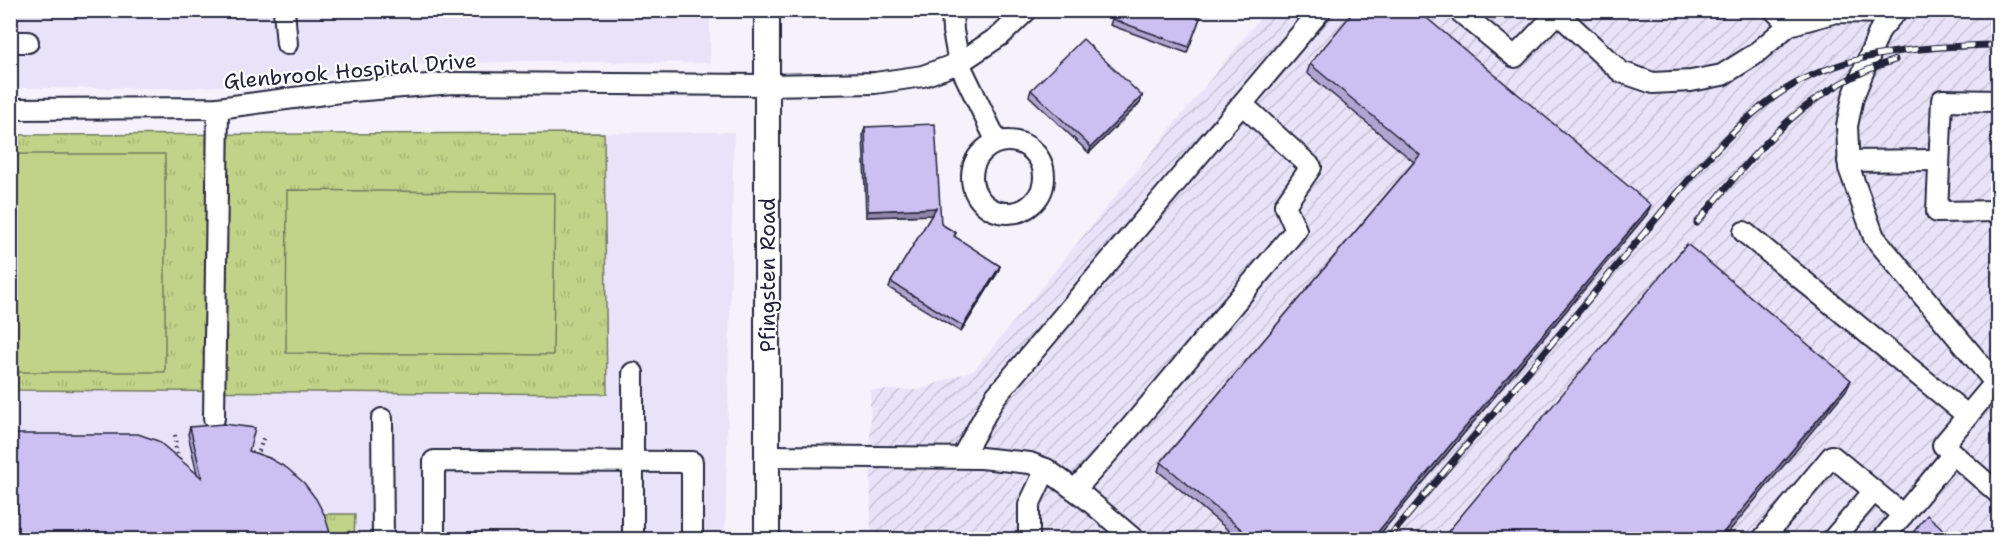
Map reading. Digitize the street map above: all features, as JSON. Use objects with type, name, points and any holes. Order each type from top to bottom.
[{"type":"main road","name":"Pfingsten Road","points":[[767,10],[767,540]]},
{"type":"street","points":[[284,10],[286,44]]},
{"type":"street","points":[[952,10],[952,32],[959,63],[997,142]]},
{"type":"street","name":"Glenbrook Hospital Drive","points":[[10,110],[218,108],[340,92],[453,83],[766,85],[874,83],[923,76],[959,63],[1001,35],[1028,10]]},
{"type":"street","points":[[962,457],[995,397],[1321,10]]},
{"type":"street","points":[[1458,10],[1515,57],[1556,12],[1621,72],[1653,82],[1691,81],[1722,75],[1754,55],[1789,25],[1836,12],[1896,12]]},
{"type":"street","points":[[1773,10],[1789,25]]},
{"type":"street","points":[[1896,12],[1880,30],[1853,97],[1847,126],[1848,161],[1874,237],[1997,384],[1943,445],[1998,493]]},
{"type":"street","points":[[1998,101],[1942,100],[1937,212],[1998,212]]},
{"type":"street","points":[[1075,490],[1296,230],[1285,205],[1311,167],[1242,104]]},
{"type":"street","points":[[214,417],[218,108]]},
{"type":"street","points":[[1848,161],[1938,160]]},
{"type":"street","points":[[1744,232],[1968,416]]},
{"type":"street","points":[[633,373],[633,540]]},
{"type":"street","points":[[382,419],[383,540]]},
{"type":"street","points":[[1882,540],[1953,454]]},
{"type":"street","points":[[768,456],[962,457],[1030,463],[1046,469],[1075,490],[1135,540]]},
{"type":"street","points":[[1762,540],[1832,456],[1903,515]]},
{"type":"street","points":[[434,540],[434,461],[692,462],[692,540]]},
{"type":"street","points":[[1029,540],[1029,505],[1046,469]]},
{"type":"street","points":[[1832,540],[1874,491]]},
{"type":"path","points":[[175,435],[176,450],[182,463]]},
{"type":"path","points":[[256,461],[264,436]]},
{"type":"shaded area","points":[[10,11],[710,11],[710,63],[529,61],[396,66],[284,82],[187,88],[11,88]]},
{"type":"shaded area","points":[[1266,11],[1998,11],[1998,539],[871,539],[870,390],[919,390],[975,369]]},
{"type":"shaded area","points":[[734,132],[725,539],[11,539],[10,135]]},
{"type":"green space","points":[[604,133],[607,394],[11,390],[11,135]]},
{"type":"green space","points":[[11,154],[165,154],[165,372],[11,372]]},
{"type":"green space","points":[[287,190],[555,193],[553,355],[286,353]]},
{"type":"green space","points":[[318,514],[355,514],[354,539],[328,539]]},
{"type":"building","points":[[1115,10],[1203,10],[1189,47],[1112,19]]},
{"type":"building","points":[[1355,10],[1417,10],[1651,205],[1371,540],[1254,540],[1161,462],[1420,155],[1310,64]]},
{"type":"building","points":[[1083,39],[1142,96],[1091,147],[1031,90]]},
{"type":"building","points":[[935,124],[941,224],[956,233],[954,236],[1000,266],[963,326],[891,282],[936,208],[868,211],[865,127]]},
{"type":"building","points":[[1687,244],[1851,380],[1717,540],[1441,540]]},
{"type":"building","points":[[223,424],[255,428],[249,451],[287,468],[304,483],[325,516],[332,540],[10,540],[10,434],[138,434],[158,441],[202,478],[190,427]]},
{"type":"building","points":[[1927,515],[1956,540],[1907,540]]},
{"type":"railway","points":[[1387,540],[1702,164],[1761,107],[1783,91],[1807,78],[1860,59],[1915,49],[1998,45]]},
{"type":"railway","points":[[1697,223],[1761,148],[1807,106],[1862,72],[1895,60]]}]
